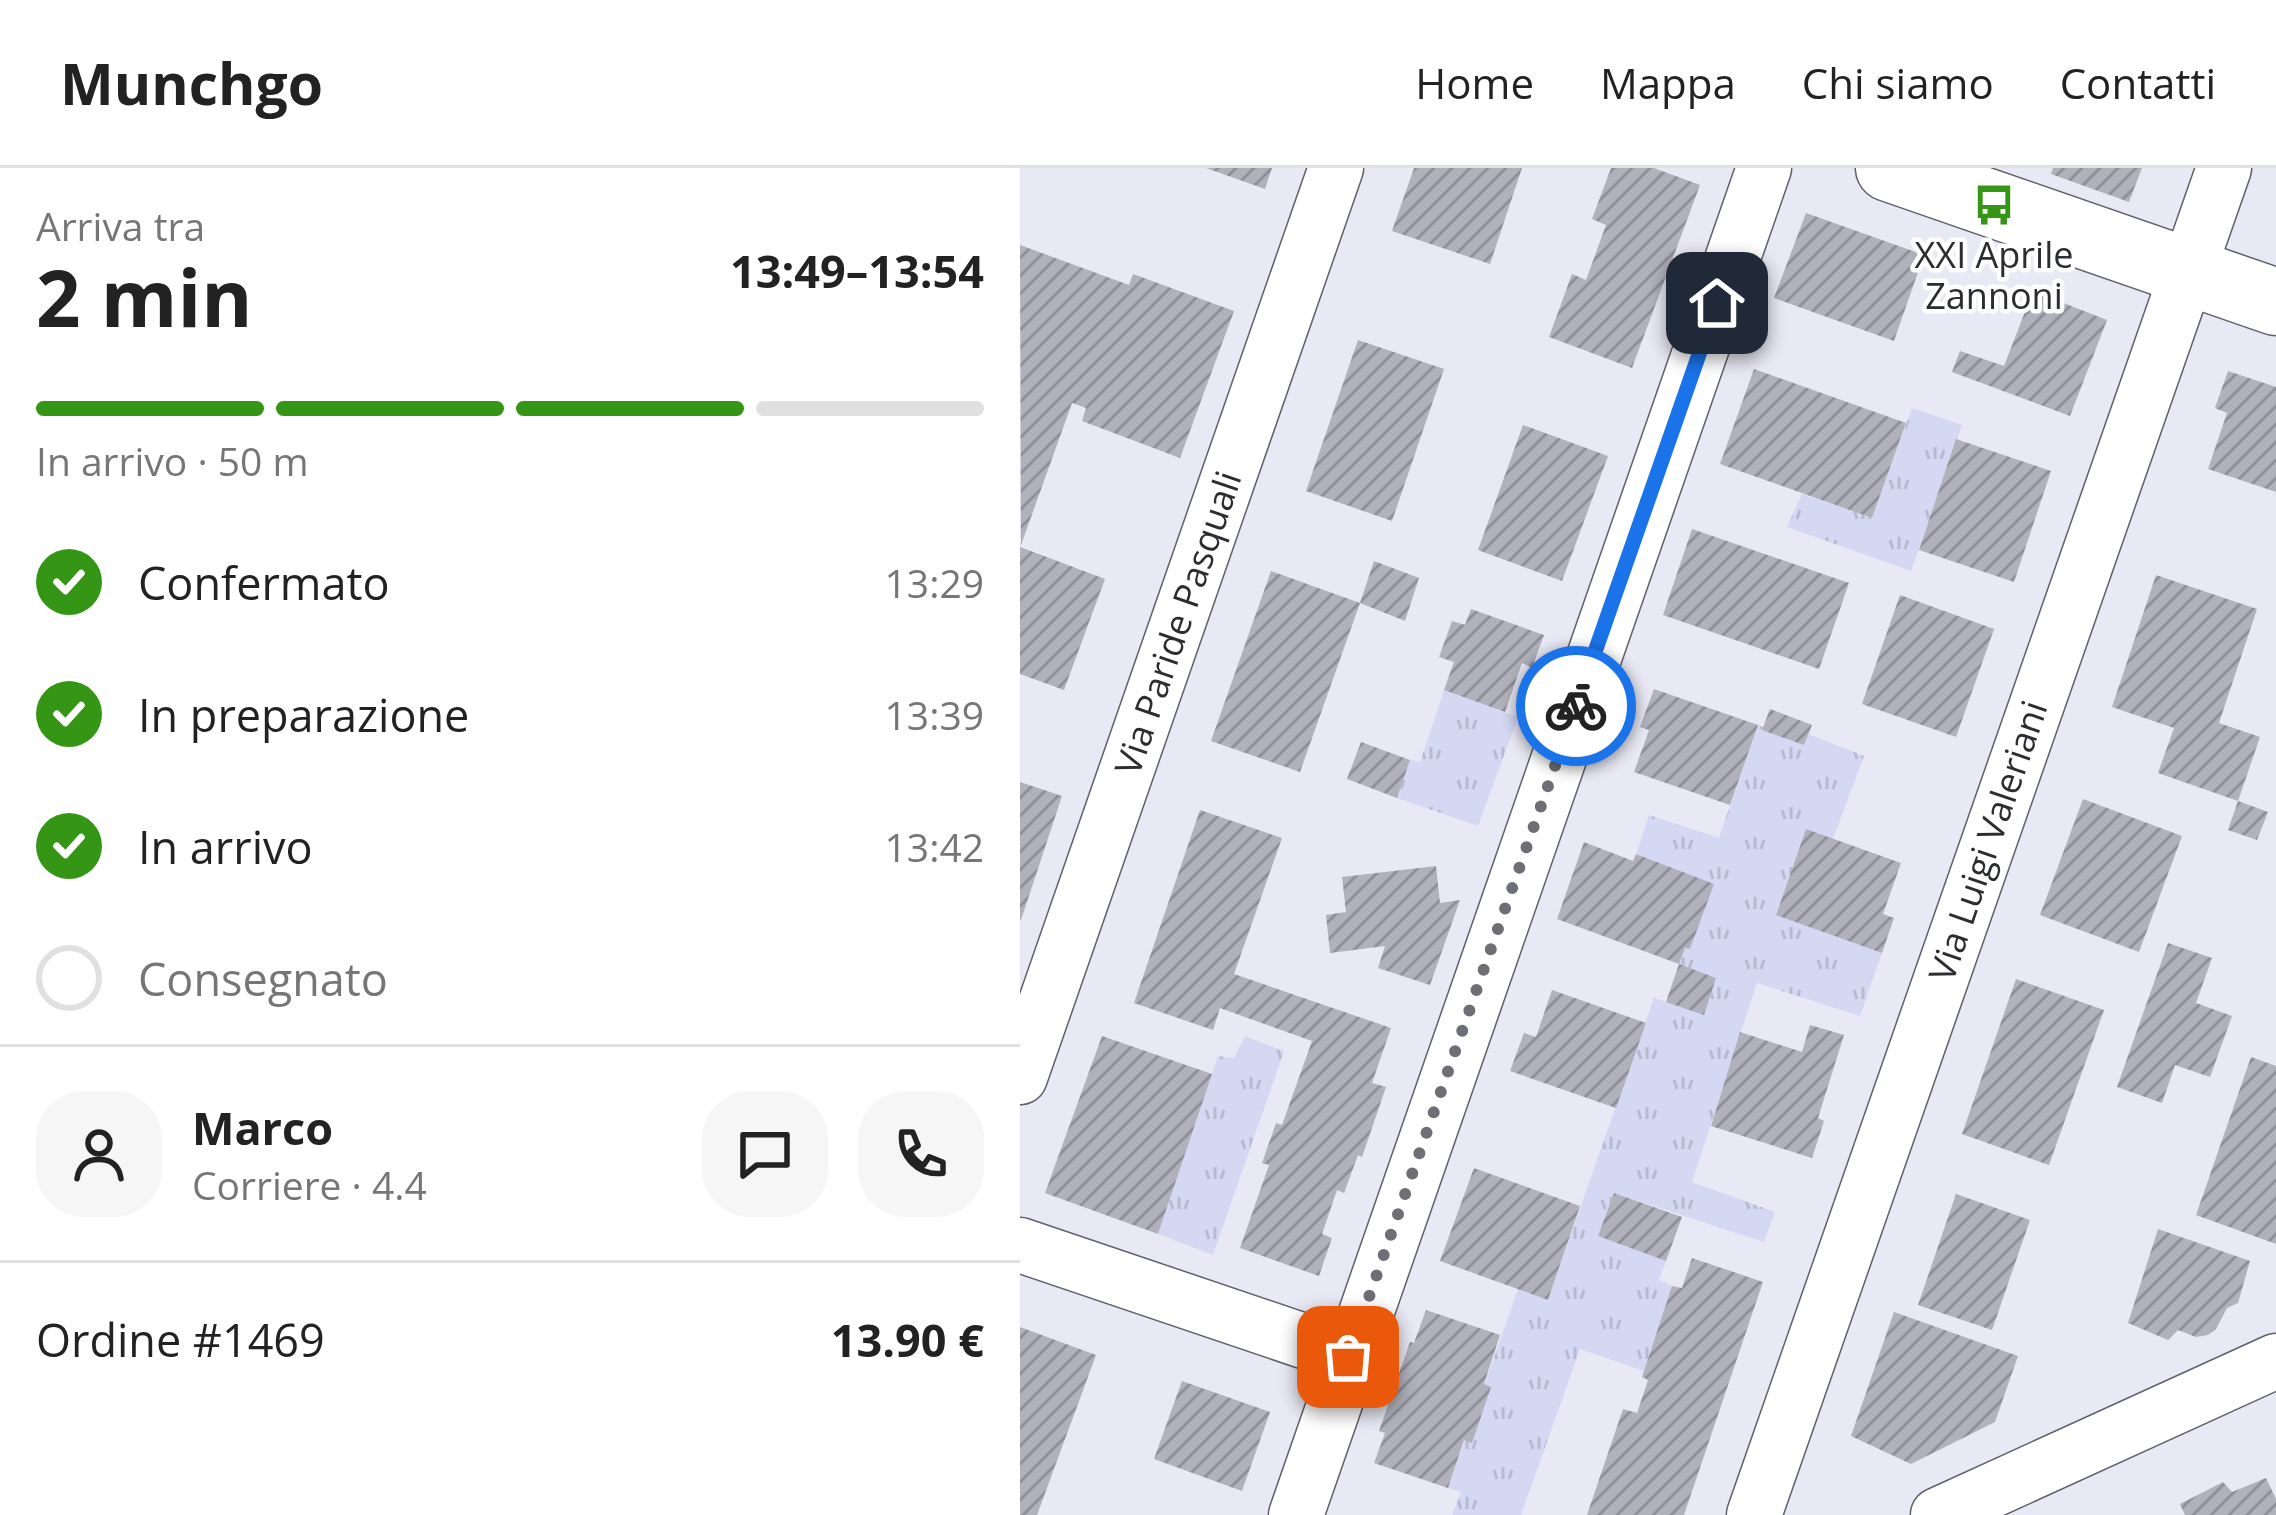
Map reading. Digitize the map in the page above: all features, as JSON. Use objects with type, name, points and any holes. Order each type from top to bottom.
[{"type":"street","name":"Via Paride Pasquali","points":[[1020,1077],[1336,168]]},
{"type":"street","points":[[1296,1515],[1764,168]]},
{"type":"street","points":[[1888,168],[2276,302]]},
{"type":"street","name":"Via Luigi Valeriani","points":[[1754,1515],[2224,168]]},
{"type":"street","points":[[1020,1246],[1348,1357]]},
{"type":"street","points":[[1938,1515],[2276,1361]]},
{"type":"green space","points":[[1912,408],[1962,425],[1911,571],[1787,527],[1802,494],[1872,518]]},
{"type":"green space","points":[[1444,690],[1518,717],[1478,826],[1397,798],[1410,760],[1420,762]]},
{"type":"green space","points":[[1758,725],[1804,745],[1808,734],[1864,756],[1833,839],[1806,830],[1776,914],[1882,953],[1860,1016],[1757,983],[1692,1182],[1775,1212],[1764,1242],[1614,1193],[1599,1236],[1666,1261],[1659,1280],[1672,1286],[1644,1371],[1580,1349],[1521,1515],[1452,1515],[1461,1492],[1448,1488],[1518,1289],[1548,1299],[1654,998],[1704,1014],[1679,964],[1685,948],[1690,949],[1713,884],[1636,854],[1649,815],[1719,838]]},
{"type":"green space","points":[[1245,1036],[1284,1051],[1213,1255],[1158,1234],[1218,1056],[1234,1058]]},
{"type":"building","points":[[1206,168],[1272,168],[1265,189]]},
{"type":"building","points":[[1414,168],[1522,168],[1490,264],[1392,231]]},
{"type":"building","points":[[1611,168],[1654,168],[1700,185],[1632,368],[1549,337],[1572,274],[1586,280],[1606,225],[1592,219]]},
{"type":"building","points":[[2053,168],[2142,168],[2129,202],[2051,174]]},
{"type":"building","points":[[1806,213],[1924,255],[1894,341],[1774,298]]},
{"type":"building","points":[[1020,245],[1129,285],[1133,274],[1234,311],[1180,458],[1082,421],[1086,408],[1072,403],[1021,545]]},
{"type":"building","points":[[2033,291],[2107,320],[2070,416],[1952,372],[1960,351],[2004,366]]},
{"type":"building","points":[[1358,340],[1444,369],[1392,521],[1306,491]]},
{"type":"building","points":[[1754,369],[1906,423],[1872,518],[1720,464]]},
{"type":"building","points":[[2228,371],[2276,387],[2276,492],[2208,469],[2227,413],[2215,408]]},
{"type":"building","points":[[1523,425],[1608,456],[1562,581],[1478,550]]},
{"type":"building","points":[[1956,439],[2051,471],[2014,582],[1919,550]]},
{"type":"building","points":[[1692,529],[1849,583],[1819,669],[1663,615]]},
{"type":"building","points":[[1020,547],[1105,579],[1064,690],[1020,674]]},
{"type":"building","points":[[1374,561],[1419,578],[1405,621],[1360,603]]},
{"type":"building","points":[[1271,571],[1360,603],[1300,772],[1211,741]]},
{"type":"building","points":[[2156,575],[2257,609],[2219,723],[2260,737],[2238,801],[2158,773],[2174,728],[2112,707]]},
{"type":"building","points":[[1900,595],[1994,629],[1956,737],[1862,704]]},
{"type":"building","points":[[1471,609],[1544,635],[1532,668],[1522,663],[1505,712],[1444,690],[1454,662],[1439,657],[1452,621],[1465,625]]},
{"type":"building","points":[[1654,689],[1758,725],[1730,805],[1634,772],[1649,730],[1640,727]]},
{"type":"building","points":[[1770,709],[1812,725],[1804,745],[1762,730]]},
{"type":"building","points":[[1361,742],[1410,760],[1397,798],[1347,779]]},
{"type":"building","points":[[1020,782],[1062,796],[1021,920],[1020,920]]},
{"type":"building","points":[[2083,799],[2182,836],[2139,952],[2040,915]]},
{"type":"building","points":[[2238,801],[2268,812],[2257,840],[2228,830]]},
{"type":"building","points":[[1200,810],[1282,838],[1234,974],[1391,1028],[1372,1083],[1386,1087],[1362,1157],[1358,1155],[1344,1193],[1337,1190],[1322,1234],[1332,1238],[1319,1276],[1240,1248],[1269,1165],[1262,1163],[1276,1123],[1282,1125],[1312,1041],[1220,1008],[1213,1030],[1134,1003]]},
{"type":"building","points":[[1806,829],[1901,863],[1883,914],[1894,918],[1882,953],[1776,915]]},
{"type":"building","points":[[1584,842],[1633,861],[1636,854],[1714,884],[1690,949],[1685,948],[1679,964],[1557,919]]},
{"type":"building","points":[[1436,866],[1440,903],[1460,900],[1430,985],[1378,968],[1385,946],[1330,953],[1326,915],[1346,912],[1342,877]]},
{"type":"building","points":[[2168,943],[2212,958],[2196,1003],[2232,1016],[2210,1077],[2175,1065],[2162,1103],[2117,1087]]},
{"type":"building","points":[[1679,964],[1716,978],[1704,1015],[1666,1002]]},
{"type":"building","points":[[2016,979],[2104,1010],[2049,1165],[1962,1134]]},
{"type":"building","points":[[1552,990],[1646,1023],[1616,1108],[1510,1071],[1524,1033],[1536,1037]]},
{"type":"building","points":[[1810,1025],[1844,1035],[1818,1118],[1824,1121],[1812,1158],[1711,1126],[1740,1032],[1802,1052]]},
{"type":"building","points":[[1102,1036],[1212,1074],[1158,1234],[1045,1193]]},
{"type":"building","points":[[2251,1057],[2276,1066],[2276,1244],[2196,1215]]},
{"type":"building","points":[[1474,1168],[1580,1206],[1548,1300],[1440,1261]]},
{"type":"building","points":[[1614,1193],[1682,1217],[1666,1261],[1598,1236]]},
{"type":"building","points":[[1956,1194],[2030,1220],[1992,1330],[1918,1305]]},
{"type":"building","points":[[2158,1229],[2250,1261],[2238,1303],[2227,1308],[2208,1335],[2196,1337],[2178,1330],[2168,1340],[2128,1323]]},
{"type":"building","points":[[1692,1258],[1763,1282],[1684,1515],[1587,1515],[1623,1409],[1637,1413],[1648,1380],[1642,1377],[1672,1286],[1682,1288]]},
{"type":"building","points":[[1426,1310],[1500,1335],[1484,1384],[1491,1387],[1472,1443],[1464,1440],[1448,1488],[1374,1463],[1385,1433],[1379,1431]]},
{"type":"building","points":[[1894,1312],[2018,1356],[1995,1422],[1911,1464],[1851,1436]]},
{"type":"building","points":[[1020,1327],[1096,1355],[1037,1515],[1020,1515]]},
{"type":"building","points":[[1182,1381],[1270,1412],[1242,1491],[1154,1459]]},
{"type":"building","points":[[2266,1478],[2276,1499],[2276,1515],[2185,1515],[2180,1504],[2223,1482],[2232,1492]]},
{"type":"way so far","points":[[1348,1357],[1576,706]]},
{"type":"place","name":"XXI Aprile Zannoni","points":[[1994,205]]},
{"type":"route","points":[[1576,706],[1717,303]]}]
